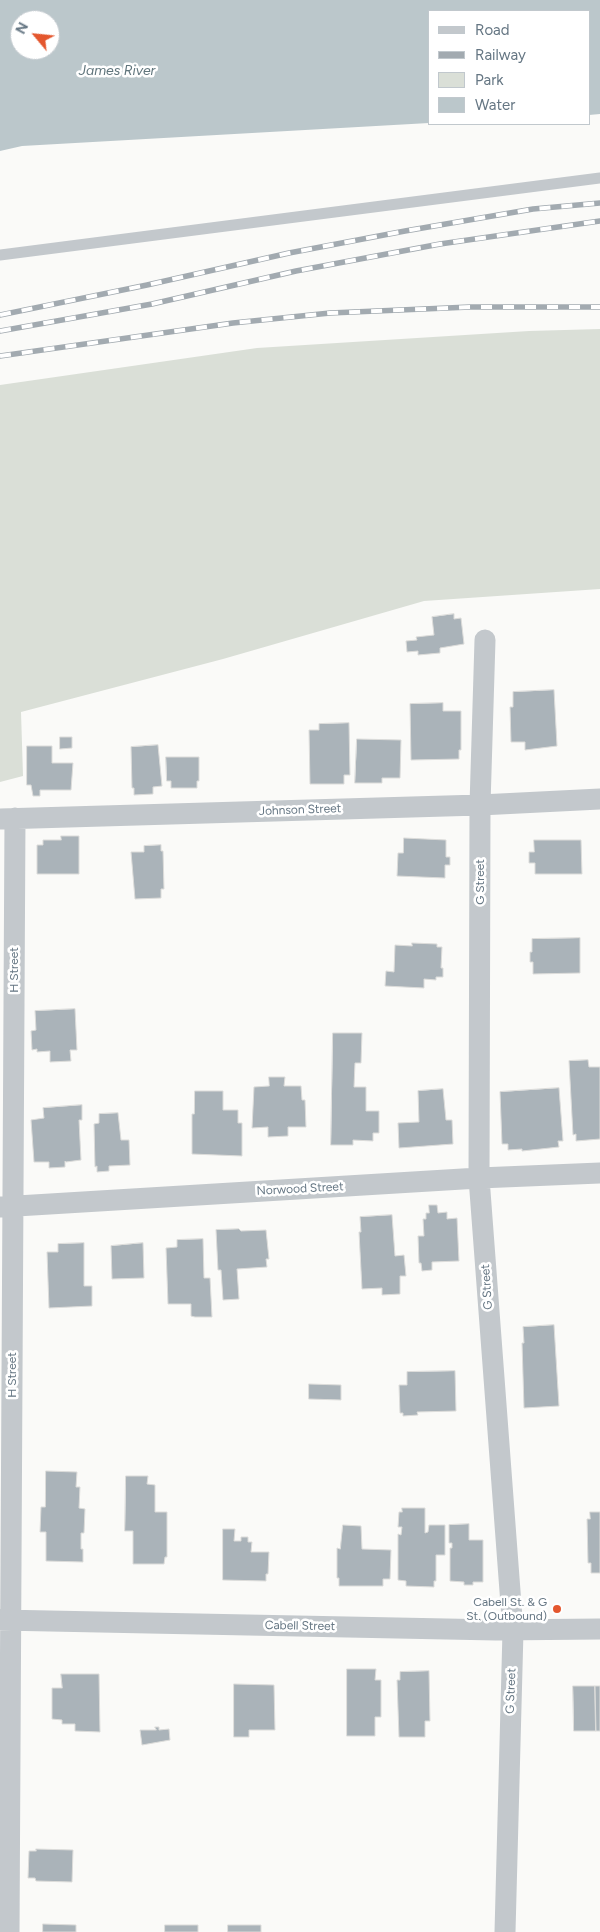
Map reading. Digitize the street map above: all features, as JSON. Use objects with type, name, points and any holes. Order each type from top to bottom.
[{"type":"street","name":"G Street","points":[[485,640],[480,805],[479,1178],[513,1631],[505,1932]]},
{"type":"street","name":"Johnson Street","points":[[8,818],[480,805],[600,799]]},
{"type":"street","name":"H Street","points":[[8,818],[5,1620],[9,1932]]},
{"type":"street","name":"Norwood Street","points":[[6,1207],[479,1178],[600,1173]]},
{"type":"street","name":"Cabell Street","points":[[5,1620],[513,1631],[600,1629]]},
{"type":"lane","points":[[0,254],[600,178]]},
{"type":"green space","points":[[600,329],[600,589],[424,601],[223,659],[21,712],[23,776],[0,782],[0,385],[257,348],[529,331]]},
{"type":"water","name":"James River","points":[[0,0],[600,0],[600,114],[590,115],[590,10],[428,10],[428,123],[22,146],[0,151]]},
{"type":"building","points":[[454,614],[454,619],[461,618],[464,644],[440,648],[440,653],[418,655],[418,651],[407,652],[406,641],[417,640],[416,637],[434,635],[432,617]]},
{"type":"building","points":[[554,690],[557,746],[525,750],[525,742],[511,742],[510,707],[513,707],[513,692]]},
{"type":"building","points":[[443,703],[443,711],[461,711],[461,750],[459,750],[459,759],[411,760],[410,704]]},
{"type":"building","points":[[349,723],[350,775],[344,775],[344,784],[310,784],[309,730],[319,730],[319,724]]},
{"type":"building","points":[[60,737],[72,737],[72,748],[60,749]]},
{"type":"building","points":[[357,739],[401,740],[400,778],[382,778],[382,783],[355,783]]},
{"type":"building","points":[[158,745],[162,786],[153,787],[153,794],[134,795],[134,788],[132,788],[131,747]]},
{"type":"building","points":[[27,746],[52,746],[52,763],[73,763],[71,790],[40,790],[40,796],[33,796],[31,785],[27,785]]},
{"type":"building","points":[[166,757],[199,757],[199,781],[197,781],[197,788],[171,788],[171,781],[167,781]]},
{"type":"building","points":[[61,836],[79,836],[79,874],[37,874],[37,845],[43,845],[43,840],[61,840]]},
{"type":"building","points":[[404,838],[446,840],[446,857],[450,857],[450,865],[445,865],[445,878],[397,876],[398,853],[403,853]]},
{"type":"building","points":[[534,840],[581,840],[582,874],[535,874],[535,863],[529,863],[529,852],[534,852]]},
{"type":"building","points":[[161,845],[161,851],[163,851],[164,889],[161,889],[161,898],[135,899],[131,852],[144,852],[144,846]]},
{"type":"building","points":[[580,938],[580,973],[533,974],[533,962],[530,962],[532,939]]},
{"type":"building","points":[[412,943],[437,944],[437,947],[442,947],[441,968],[443,968],[443,977],[436,977],[436,980],[424,979],[424,988],[385,986],[386,971],[394,972],[395,945],[412,946]]},
{"type":"building","points":[[75,1009],[77,1050],[70,1050],[71,1061],[50,1062],[50,1051],[37,1052],[37,1049],[32,1050],[31,1031],[36,1030],[35,1011]]},
{"type":"building","points":[[333,1033],[362,1033],[361,1063],[355,1063],[354,1087],[366,1087],[366,1111],[379,1111],[379,1133],[373,1133],[373,1141],[353,1140],[353,1145],[331,1145]]},
{"type":"building","points":[[588,1060],[589,1067],[600,1067],[600,1139],[576,1141],[576,1134],[573,1135],[569,1061]]},
{"type":"building","points":[[269,1077],[285,1077],[284,1086],[301,1086],[302,1100],[305,1100],[306,1127],[288,1127],[288,1136],[268,1137],[268,1127],[252,1128],[254,1087],[269,1086]]},
{"type":"building","points":[[559,1088],[563,1141],[558,1141],[559,1147],[522,1151],[522,1149],[508,1150],[508,1144],[502,1144],[500,1092]]},
{"type":"building","points":[[443,1089],[446,1120],[452,1120],[453,1144],[399,1148],[398,1123],[419,1122],[418,1091]]},
{"type":"building","points":[[195,1091],[223,1091],[223,1110],[238,1110],[238,1123],[242,1123],[242,1156],[192,1154],[192,1114],[194,1114]]},
{"type":"building","points":[[82,1105],[82,1120],[79,1120],[81,1160],[65,1161],[65,1167],[49,1168],[49,1162],[34,1162],[31,1120],[44,1118],[43,1108]]},
{"type":"building","points":[[118,1113],[121,1140],[129,1140],[130,1165],[109,1166],[109,1171],[97,1172],[97,1166],[95,1167],[94,1124],[99,1123],[99,1114]]},
{"type":"building","points":[[429,1205],[437,1205],[438,1213],[447,1212],[447,1219],[457,1218],[459,1261],[432,1262],[432,1270],[422,1271],[421,1263],[419,1263],[418,1236],[424,1236],[423,1219],[426,1219],[426,1213],[429,1213]]},
{"type":"building","points":[[392,1215],[395,1256],[404,1255],[406,1276],[400,1276],[400,1294],[382,1295],[382,1288],[362,1289],[360,1217]]},
{"type":"building","points":[[239,1229],[241,1231],[266,1230],[269,1259],[266,1259],[267,1267],[237,1269],[239,1299],[223,1300],[221,1270],[218,1270],[216,1230]]},
{"type":"building","points":[[203,1239],[204,1278],[210,1278],[212,1317],[191,1316],[191,1304],[168,1304],[166,1248],[177,1247],[177,1240]]},
{"type":"building","points":[[84,1243],[84,1286],[92,1286],[92,1306],[49,1308],[47,1252],[58,1252],[58,1244]]},
{"type":"building","points":[[143,1243],[144,1278],[112,1279],[111,1246]]},
{"type":"building","points":[[554,1325],[559,1406],[524,1408],[523,1327]]},
{"type":"building","points":[[455,1371],[456,1411],[417,1412],[418,1415],[403,1416],[403,1413],[400,1413],[399,1385],[407,1385],[407,1372]]},
{"type":"building","points":[[309,1384],[341,1385],[341,1400],[309,1399]]},
{"type":"building","points":[[46,1471],[77,1472],[76,1487],[80,1487],[79,1508],[85,1509],[84,1533],[81,1533],[83,1562],[46,1561],[46,1532],[40,1532],[41,1507],[45,1507]]},
{"type":"building","points":[[126,1476],[148,1476],[147,1484],[155,1485],[155,1512],[167,1512],[167,1557],[165,1557],[164,1564],[133,1564],[133,1531],[125,1531]]},
{"type":"building","points":[[402,1508],[425,1508],[425,1533],[428,1532],[429,1525],[445,1525],[445,1555],[436,1555],[436,1581],[434,1581],[434,1587],[406,1586],[406,1581],[398,1580],[398,1534],[401,1535],[402,1527],[398,1527],[399,1512],[402,1512]]},
{"type":"building","points":[[590,1512],[600,1512],[600,1573],[591,1573],[591,1563],[588,1563],[587,1519],[590,1519]]},
{"type":"building","points":[[469,1524],[469,1540],[483,1540],[483,1582],[473,1582],[473,1585],[464,1585],[464,1582],[450,1581],[450,1548],[452,1548],[452,1543],[449,1543],[449,1525]]},
{"type":"building","points":[[343,1525],[361,1526],[362,1549],[391,1550],[390,1579],[383,1579],[383,1586],[339,1586],[339,1578],[337,1578],[337,1548],[340,1549]]},
{"type":"building","points":[[223,1529],[235,1529],[234,1541],[241,1541],[241,1537],[248,1537],[248,1542],[252,1542],[251,1552],[269,1552],[266,1581],[223,1580]]},
{"type":"building","points":[[347,1669],[376,1669],[375,1680],[381,1680],[381,1717],[375,1717],[375,1736],[347,1736]]},
{"type":"building","points":[[429,1671],[430,1721],[425,1721],[425,1737],[399,1737],[397,1680],[400,1680],[400,1672]]},
{"type":"building","points":[[61,1674],[99,1674],[100,1732],[75,1731],[75,1724],[62,1724],[62,1720],[52,1719],[52,1688],[62,1688]]},
{"type":"building","points":[[234,1684],[274,1685],[275,1730],[249,1730],[249,1737],[234,1737]]},
{"type":"building","points":[[573,1686],[595,1686],[596,1731],[574,1731]]},
{"type":"building","points":[[595,1686],[600,1686],[600,1731],[596,1731]]},
{"type":"building","points":[[155,1727],[159,1727],[159,1730],[169,1729],[170,1740],[142,1745],[140,1730],[156,1730]]},
{"type":"building","points":[[36,1849],[73,1850],[72,1882],[36,1881],[35,1878],[28,1878],[29,1851],[36,1851]]},
{"type":"building","points":[[43,1924],[76,1925],[76,1932],[43,1932]]},
{"type":"building","points":[[165,1925],[198,1925],[198,1932],[165,1932]]},
{"type":"building","points":[[228,1925],[261,1925],[261,1932],[228,1932]]},
{"type":"railway","points":[[0,315],[147,285],[289,253],[405,231],[533,209],[600,203]]},
{"type":"railway","points":[[0,331],[152,304],[296,271],[440,244],[600,221]]},
{"type":"railway","points":[[0,356],[233,323],[330,313],[470,307],[600,307]]},
{"type":"place","name":"Cabell St. & G St. (Outbound)","points":[[557,1609]]}]
